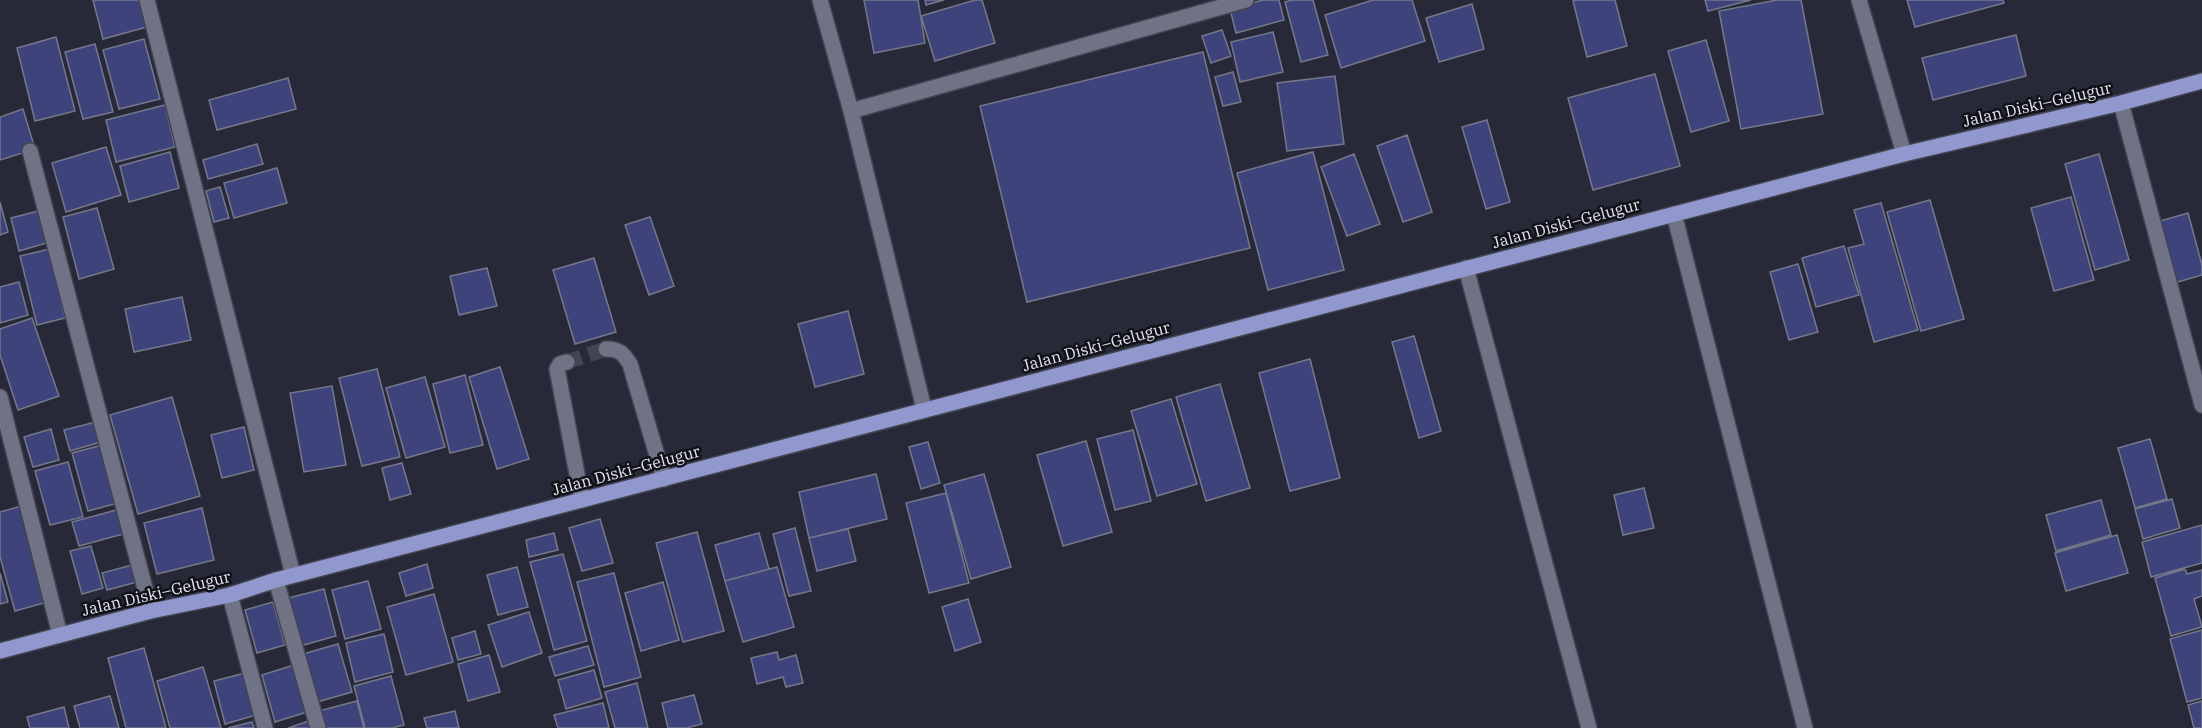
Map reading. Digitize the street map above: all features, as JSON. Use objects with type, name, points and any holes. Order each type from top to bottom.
[{"type":"main road","name":"Jalan Diski–Gelugur","points":[[0,651],[151,611],[230,595],[276,580],[924,409],[1904,154],[2121,103],[2202,81]]},
{"type":"street","points":[[147,0],[293,576]]},
{"type":"street","points":[[820,0],[851,111],[924,409]]},
{"type":"street","points":[[851,111],[1246,0]]},
{"type":"street","points":[[1859,0],[1904,154]]},
{"type":"street","points":[[2121,103],[2202,405]]},
{"type":"street","points":[[30,151],[151,611]]},
{"type":"street","points":[[1674,214],[1805,728]]},
{"type":"street","points":[[1466,268],[1589,728]]},
{"type":"street","points":[[606,348],[618,349],[630,364],[664,478]]},
{"type":"street","points":[[567,362],[560,364],[557,375],[582,500]]},
{"type":"street","points":[[0,397],[60,635]]},
{"type":"street","points":[[276,580],[318,728]]},
{"type":"street","points":[[230,595],[265,728]]},
{"type":"building","points":[[93,0],[139,0],[147,27],[103,39]]},
{"type":"building","points":[[864,0],[918,0],[925,43],[874,53]]},
{"type":"building","points":[[925,0],[944,0],[926,5]]},
{"type":"building","points":[[982,0],[995,43],[935,61],[921,16]]},
{"type":"building","points":[[1263,0],[1279,0],[1284,20],[1236,33],[1230,9]]},
{"type":"building","points":[[1313,0],[1328,55],[1301,62],[1285,2]]},
{"type":"building","points":[[1373,0],[1412,0],[1425,41],[1341,68],[1325,15]]},
{"type":"building","points":[[1615,0],[1627,46],[1587,57],[1573,1]]},
{"type":"building","points":[[1705,0],[1751,0],[1708,11]]},
{"type":"building","points":[[1777,0],[1801,0],[1823,114],[1741,129],[1719,11]]},
{"type":"building","points":[[1907,0],[2003,0],[2004,3],[1915,27]]},
{"type":"building","points":[[1472,4],[1484,49],[1439,62],[1426,18]]},
{"type":"building","points":[[1222,30],[1231,56],[1211,63],[1202,36]]},
{"type":"building","points":[[1273,32],[1283,72],[1240,82],[1231,42]]},
{"type":"building","points":[[2016,35],[2026,76],[1933,100],[1922,58]]},
{"type":"building","points":[[56,37],[75,111],[35,121],[17,48]]},
{"type":"building","points":[[144,39],[160,99],[119,109],[103,50]]},
{"type":"building","points":[[1706,40],[1729,121],[1691,132],[1668,51]]},
{"type":"building","points":[[95,44],[113,112],[83,119],[65,52]]},
{"type":"building","points":[[1203,52],[1250,248],[1027,302],[980,106]]},
{"type":"building","points":[[1233,72],[1241,102],[1223,106],[1215,77]]},
{"type":"building","points":[[1655,74],[1680,166],[1593,190],[1568,98]]},
{"type":"building","points":[[1335,76],[1344,144],[1287,151],[1277,83]]},
{"type":"building","points":[[288,78],[296,109],[217,130],[209,100]]},
{"type":"building","points":[[165,105],[175,147],[116,162],[106,120]]},
{"type":"building","points":[[23,109],[35,149],[0,160],[0,117]]},
{"type":"building","points":[[1487,120],[1510,202],[1486,209],[1462,127]]},
{"type":"building","points":[[1407,135],[1432,212],[1403,222],[1377,146]]},
{"type":"building","points":[[257,144],[263,164],[208,179],[203,160]]},
{"type":"building","points":[[106,147],[121,195],[66,212],[52,163]]},
{"type":"building","points":[[170,152],[179,188],[129,202],[120,166]]},
{"type":"building","points":[[1313,152],[1344,270],[1268,290],[1237,173]]},
{"type":"building","points":[[1354,154],[1380,224],[1347,236],[1321,167]]},
{"type":"building","points":[[2099,154],[2129,260],[2095,270],[2065,164]]},
{"type":"building","points":[[277,168],[287,203],[234,218],[224,183]]},
{"type":"building","points":[[220,187],[229,218],[214,222],[206,191]]},
{"type":"building","points":[[2071,197],[2094,280],[2054,291],[2031,208]]},
{"type":"building","points":[[1930,200],[1964,319],[1921,331],[1887,212]]},
{"type":"building","points":[[0,202],[8,232],[0,235]]},
{"type":"building","points":[[1881,203],[1918,330],[1874,342],[1848,248],[1864,244],[1854,210]]},
{"type":"building","points":[[97,208],[114,269],[79,279],[63,217]]},
{"type":"building","points":[[42,210],[50,242],[19,251],[11,218]]},
{"type":"building","points":[[2188,213],[2202,265],[2202,275],[2174,283],[2157,222]]},
{"type":"building","points":[[650,217],[674,286],[649,295],[625,225]]},
{"type":"building","points":[[1844,246],[1859,295],[1816,307],[1802,258]]},
{"type":"building","points":[[50,249],[65,318],[37,325],[20,256]]},
{"type":"building","points":[[594,258],[616,332],[575,344],[553,270]]},
{"type":"building","points":[[1798,264],[1818,332],[1789,340],[1770,272]]},
{"type":"building","points":[[487,268],[497,306],[459,315],[450,276]]},
{"type":"building","points":[[19,282],[28,315],[0,323],[0,287]]},
{"type":"building","points":[[182,297],[191,340],[134,352],[125,309]]},
{"type":"building","points":[[848,311],[864,374],[815,387],[798,324]]},
{"type":"building","points":[[32,318],[59,396],[18,410],[0,355],[0,329]]},
{"type":"building","points":[[1414,336],[1441,431],[1419,438],[1392,342]]},
{"type":"building","points":[[1310,359],[1340,478],[1290,491],[1259,373]]},
{"type":"building","points":[[500,367],[529,459],[497,469],[469,377]]},
{"type":"building","points":[[377,369],[400,457],[362,466],[339,378]]},
{"type":"building","points":[[465,375],[483,445],[450,453],[433,384]]},
{"type":"building","points":[[425,377],[445,447],[406,458],[386,388]]},
{"type":"building","points":[[1220,384],[1250,488],[1206,501],[1176,397]]},
{"type":"building","points":[[332,386],[346,465],[304,472],[290,393]]},
{"type":"building","points":[[172,397],[200,496],[138,514],[110,415]]},
{"type":"building","points":[[1171,399],[1197,484],[1157,496],[1131,411]]},
{"type":"building","points":[[96,422],[101,442],[70,451],[64,430]]},
{"type":"building","points":[[244,427],[254,470],[222,478],[211,435]]},
{"type":"building","points":[[51,429],[59,460],[33,467],[24,437]]},
{"type":"building","points":[[1133,430],[1151,501],[1115,510],[1097,439]]},
{"type":"building","points":[[2150,439],[2167,499],[2135,508],[2118,448]]},
{"type":"building","points":[[1086,441],[1112,532],[1063,546],[1037,455]]},
{"type":"building","points":[[928,442],[940,483],[921,489],[909,447]]},
{"type":"building","points":[[102,445],[118,503],[88,511],[72,453]]},
{"type":"building","points":[[68,462],[83,517],[50,525],[35,471]]},
{"type":"building","points":[[402,463],[411,494],[390,500],[382,468]]},
{"type":"building","points":[[876,474],[887,519],[809,538],[799,492]]},
{"type":"building","points":[[984,474],[1011,567],[971,579],[944,485]]},
{"type":"building","points":[[1644,488],[1654,528],[1623,535],[1614,495]]},
{"type":"building","points":[[946,493],[969,583],[929,593],[906,503]]},
{"type":"building","points":[[2172,499],[2180,528],[2143,539],[2135,509]]},
{"type":"building","points":[[2101,500],[2111,535],[2056,551],[2046,515]]},
{"type":"building","points":[[25,505],[51,601],[15,611],[0,557],[0,512]]},
{"type":"building","points":[[202,508],[214,560],[157,574],[144,523]]},
{"type":"building","points":[[120,509],[127,533],[79,546],[72,522]]},
{"type":"building","points":[[600,519],[613,563],[582,571],[569,528]]},
{"type":"building","points":[[2202,525],[2202,563],[2151,577],[2142,542]]},
{"type":"building","points":[[795,528],[811,591],[789,596],[773,534]]},
{"type":"building","points":[[848,529],[856,561],[817,571],[809,538]]},
{"type":"building","points":[[697,532],[724,631],[683,642],[656,543]]},
{"type":"building","points":[[554,533],[558,550],[529,557],[526,540]]},
{"type":"building","points":[[759,533],[769,569],[725,581],[715,545]]},
{"type":"building","points":[[2117,535],[2128,573],[2066,591],[2055,553]]},
{"type":"building","points":[[91,546],[103,588],[82,594],[70,551]]},
{"type":"building","points":[[563,554],[587,641],[554,650],[530,562]]},
{"type":"building","points":[[136,564],[141,581],[107,590],[102,573]]},
{"type":"building","points":[[427,564],[433,588],[406,596],[399,573]]},
{"type":"building","points":[[517,567],[528,607],[498,615],[487,575]]},
{"type":"building","points":[[777,567],[794,627],[743,642],[725,581]]},
{"type":"building","points":[[2185,569],[2187,574],[2202,570],[2202,596],[2194,599],[2202,627],[2171,636],[2155,578]]},
{"type":"building","points":[[0,573],[8,602],[0,604]]},
{"type":"building","points":[[614,573],[641,677],[604,687],[577,582]]},
{"type":"building","points":[[368,581],[381,629],[345,639],[332,590]]},
{"type":"building","points":[[663,582],[679,640],[641,651],[625,593]]},
{"type":"building","points":[[324,589],[336,636],[300,646],[288,598]]},
{"type":"building","points":[[434,594],[453,662],[406,675],[387,607]]},
{"type":"building","points":[[968,599],[981,642],[955,651],[942,607]]},
{"type":"building","points":[[273,602],[285,645],[257,653],[245,610]]},
{"type":"building","points":[[529,612],[542,653],[502,667],[488,625]]},
{"type":"building","points":[[2202,630],[2202,698],[2187,702],[2170,639]]},
{"type":"building","points":[[475,631],[481,654],[458,660],[452,638]]},
{"type":"building","points":[[384,634],[393,672],[355,682],[346,643]]},
{"type":"building","points":[[338,644],[352,692],[317,702],[303,654]]},
{"type":"building","points":[[588,646],[594,665],[555,676],[549,657]]},
{"type":"building","points":[[144,648],[166,728],[126,728],[108,658]]},
{"type":"building","points":[[777,652],[779,660],[796,655],[803,683],[786,687],[783,677],[757,684],[751,658]]},
{"type":"building","points":[[489,655],[500,692],[468,701],[458,664]]},
{"type":"building","points":[[294,665],[307,712],[275,722],[262,675]]},
{"type":"building","points":[[203,667],[221,728],[170,728],[157,681]]},
{"type":"building","points":[[594,670],[602,698],[566,709],[558,680]]},
{"type":"building","points":[[245,673],[256,715],[225,724],[214,681]]},
{"type":"building","points":[[391,676],[404,725],[392,728],[365,728],[354,686]]},
{"type":"building","points":[[637,683],[648,728],[615,728],[605,692]]},
{"type":"building","points":[[694,695],[702,724],[686,728],[668,728],[662,703]]},
{"type":"building","points":[[110,696],[119,728],[80,728],[74,706]]},
{"type":"building","points":[[357,701],[364,728],[323,728],[319,711]]},
{"type":"building","points":[[2202,701],[2202,728],[2194,728],[2188,705]]},
{"type":"building","points":[[603,703],[609,728],[558,728],[554,715]]},
{"type":"building","points":[[64,707],[69,728],[30,728],[27,717]]},
{"type":"building","points":[[455,711],[459,728],[427,728],[424,718]]},
{"type":"building","points":[[309,721],[312,728],[288,728]]},
{"type":"building","points":[[252,722],[254,728],[228,728]]},
{"type":"tunnel","points":[[567,362],[606,349]]}]
